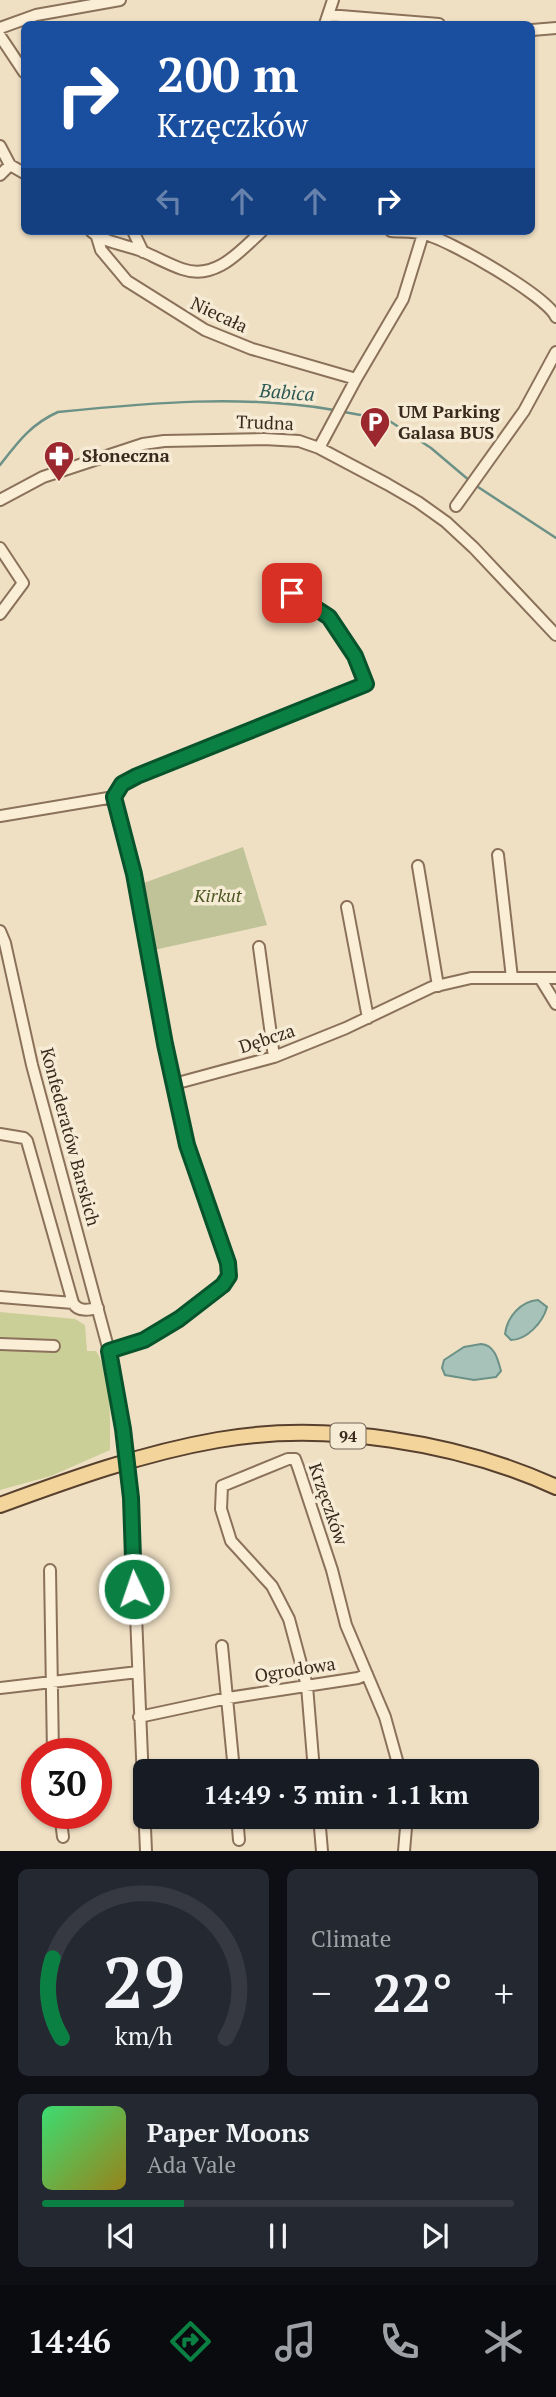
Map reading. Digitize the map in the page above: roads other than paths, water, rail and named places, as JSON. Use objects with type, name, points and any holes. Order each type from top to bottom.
[{"type":"main road","name":"94","points":[[0,1505],[158,1452],[221,1439],[292,1434],[361,1436],[430,1447],[484,1460],[556,1487]]},
{"type":"street","points":[[0,28],[36,15],[120,0]]},
{"type":"street","points":[[333,0],[326,20],[354,21]]},
{"type":"street","points":[[535,30],[556,28]]},
{"type":"street","points":[[0,36],[21,68]]},
{"type":"street","points":[[0,146],[5,171]]},
{"type":"street","name":"Niecała","points":[[94,235],[101,250],[127,281],[205,330],[262,352],[356,379]]},
{"type":"street","name":"Niecała","points":[[97,235],[184,270],[206,271],[229,261],[258,235]]},
{"type":"street","points":[[135,235],[143,252]]},
{"type":"street","points":[[319,448],[403,299],[423,235]]},
{"type":"street","points":[[431,235],[451,244],[537,296],[555,312]]},
{"type":"street","points":[[456,506],[524,411],[556,352]]},
{"type":"street","name":"Trudna","points":[[0,500],[43,477],[143,444],[164,441],[264,439],[299,441],[319,448],[408,496],[446,522],[556,635]]},
{"type":"street","points":[[0,548],[23,583],[0,614]]},
{"type":"street","points":[[109,1351],[144,1340],[179,1319],[223,1285],[229,1276],[228,1263],[187,1145],[134,874],[114,797],[122,784],[137,776],[366,684],[355,656],[329,617],[292,593]]},
{"type":"street","points":[[0,816],[114,797]]},
{"type":"street","points":[[498,855],[512,978]]},
{"type":"street","points":[[418,866],[438,986]]},
{"type":"street","points":[[347,907],[369,1018]]},
{"type":"street","name":"Konfederatów Barskich","points":[[0,931],[32,1065],[109,1351],[123,1429],[131,1498],[146,1851]]},
{"type":"street","points":[[259,947],[274,1057]]},
{"type":"street","name":"Dębcza","points":[[174,1084],[274,1057],[438,986],[471,978],[556,978]]},
{"type":"street","points":[[540,978],[556,1004]]},
{"type":"street","points":[[0,1134],[24,1138],[27,1141],[73,1303],[75,1307],[83,1310],[98,1308]]},
{"type":"street","points":[[0,1297],[73,1303]]},
{"type":"street","points":[[0,1344],[54,1346]]},
{"type":"street","name":"Krzęczków","points":[[307,1686],[289,1619],[278,1595],[232,1541],[223,1517],[220,1495],[222,1486],[288,1459],[295,1459],[298,1467],[332,1570],[346,1625],[385,1717],[397,1759]]},
{"type":"street","points":[[50,1570],[53,1738]]},
{"type":"street","points":[[222,1646],[233,1759]]},
{"type":"street","points":[[0,1688],[138,1672]]},
{"type":"street","name":"Ogrodowa","points":[[139,1717],[228,1698],[358,1678],[367,1674]]},
{"type":"street","points":[[307,1686],[313,1759]]},
{"type":"street","points":[[62,1829],[63,1837]]},
{"type":"street","points":[[238,1829],[239,1840]]},
{"type":"street","points":[[320,1829],[322,1851]]},
{"type":"street","points":[[404,1851],[406,1829]]},
{"type":"water","points":[[538,1300],[547,1307],[542,1318],[528,1334],[511,1340],[505,1334],[512,1316],[526,1303]]},
{"type":"water","points":[[481,1344],[490,1347],[497,1358],[501,1371],[496,1377],[474,1380],[445,1375],[442,1368],[444,1360],[464,1347]]},
{"type":"waterway","name":"Babica","points":[[0,465],[33,428],[58,412],[161,403],[231,401],[334,410]]},
{"type":"waterway","name":"Babica","points":[[344,412],[388,420],[431,448],[470,481]]},
{"type":"waterway","name":"Babica","points":[[475,485],[556,538]]},
{"type":"place","name":"UM Parking Galasa BUS","points":[[375,449]]},
{"type":"place","name":"Słoneczna","points":[[59,483]]},
{"type":"park label","name":"Kirkut","points":[[218,896]]}]
